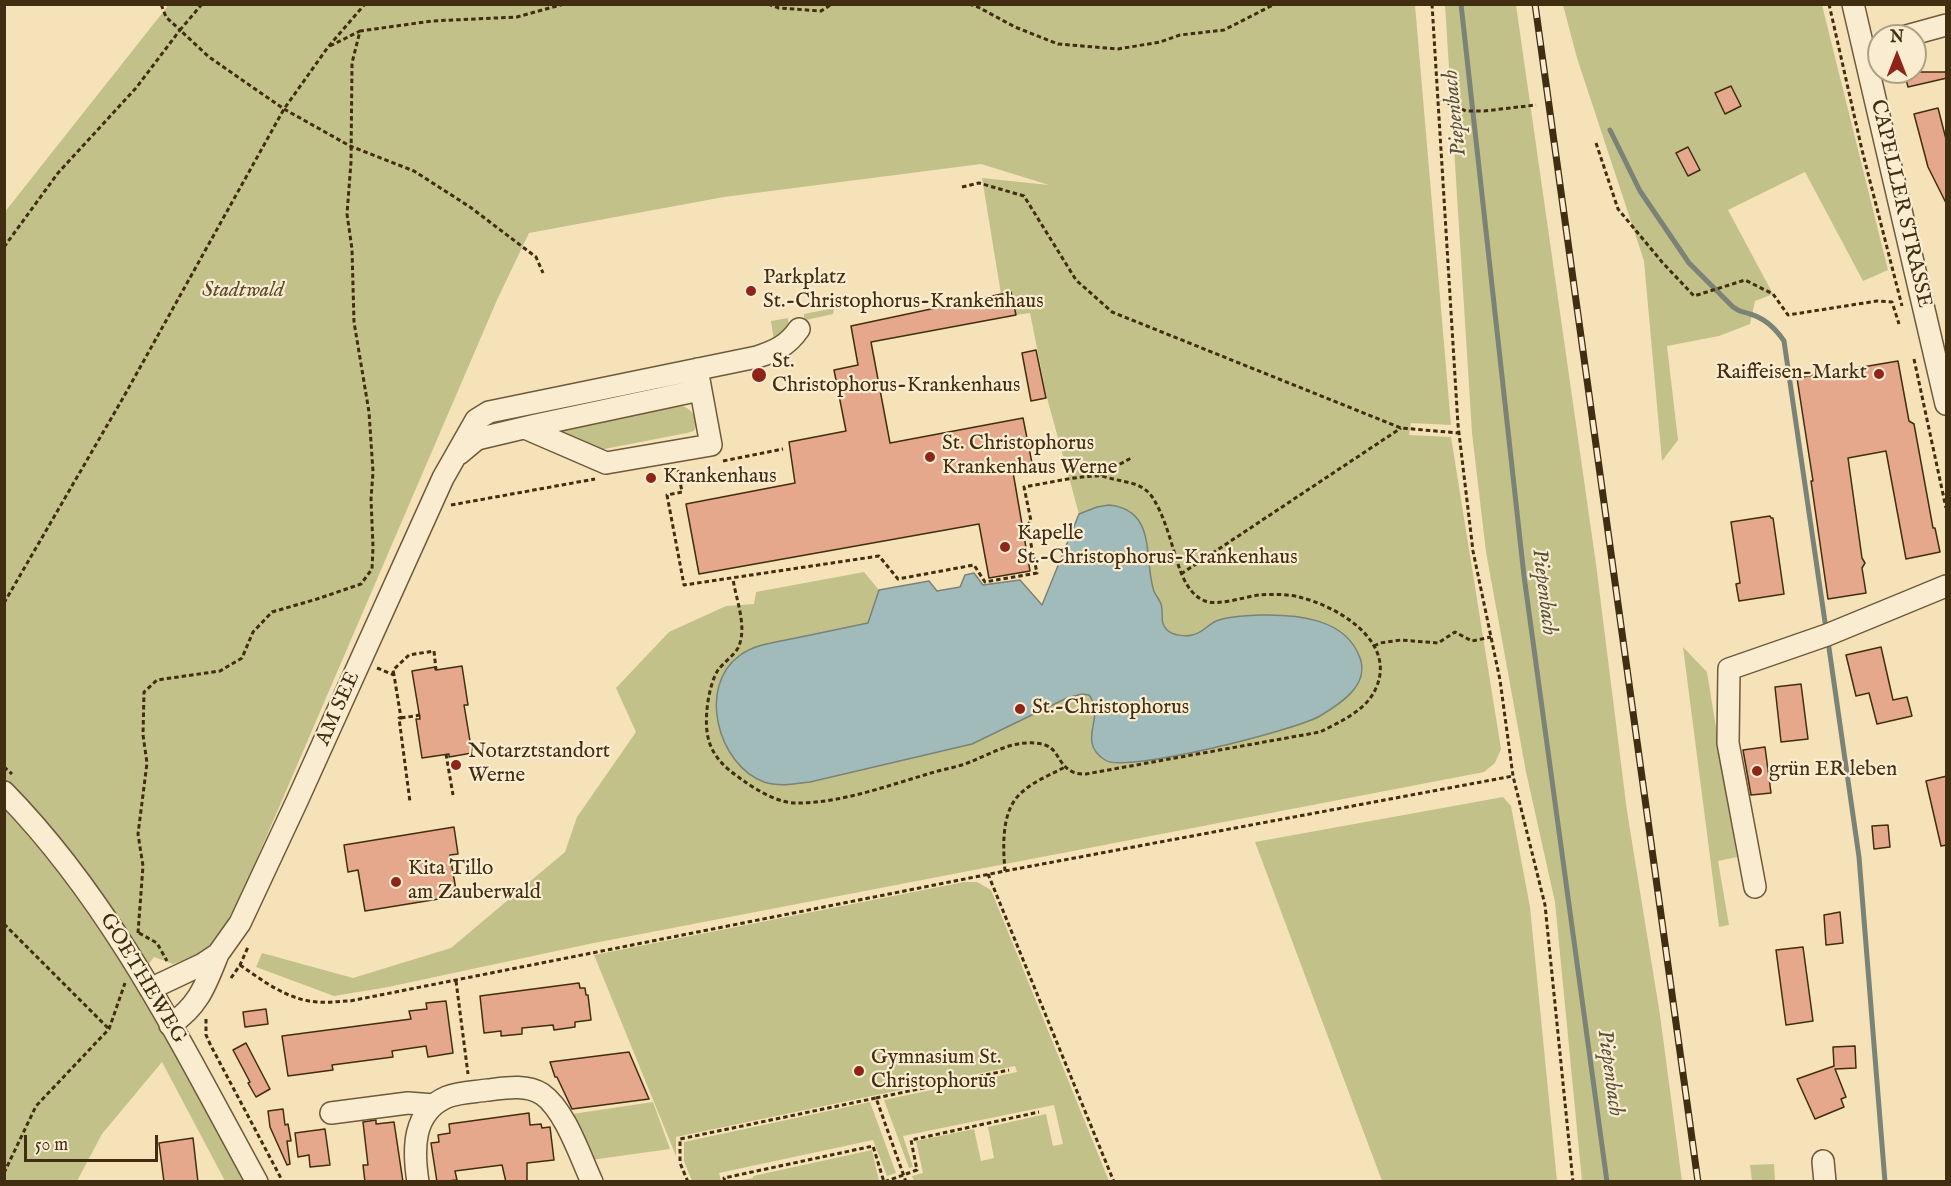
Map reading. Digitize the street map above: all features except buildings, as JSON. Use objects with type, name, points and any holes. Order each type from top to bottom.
[{"type":"street","name":"CAPELLER STRASSE","points":[[1853,4],[1867,37]]},
{"type":"street","points":[[1927,30],[1947,25]]},
{"type":"street","name":"CAPELLER STRASSE","points":[[1880,84],[1941,351],[1947,404]]},
{"type":"street","name":"AM SEE","points":[[170,1025],[184,1016],[202,993],[218,954],[240,923],[443,478],[476,420],[489,412],[775,351],[791,341],[799,329]]},
{"type":"street","points":[[525,428],[606,463],[711,445],[697,369]]},
{"type":"street","name":"AM SEE","points":[[453,461],[477,440],[700,390]]},
{"type":"street","points":[[1755,887],[1728,743],[1729,669],[1821,638],[1947,586]]},
{"type":"street","name":"GOETHEWEG","points":[[4,792],[28,816],[69,866],[106,918],[150,990],[257,1182]]},
{"type":"street","name":"AM SEE","points":[[150,990],[203,964],[218,954]]},
{"type":"street","points":[[418,1182],[415,1144],[418,1128],[425,1114],[434,1105],[447,1097],[470,1092],[517,1087],[540,1093],[558,1111],[592,1182]]},
{"type":"street","points":[[331,1113],[408,1103],[434,1105]]},
{"type":"path","points":[[161,4],[166,17],[209,57],[284,110],[351,146],[414,171],[470,207],[536,257],[543,273]]},
{"type":"path","points":[[4,247],[58,173],[136,88],[201,4]]},
{"type":"path","points":[[4,603],[123,398],[284,110],[328,47],[364,4]]},
{"type":"path","points":[[328,47],[360,31],[432,21],[517,17],[564,4]]},
{"type":"path","points":[[768,4],[780,8],[821,11],[832,4]]},
{"type":"path","points":[[969,4],[1015,27],[1058,44],[1118,49],[1160,42],[1180,35],[1224,30],[1275,4]]},
{"type":"path","points":[[1432,4],[1459,433],[1473,551],[1500,680],[1513,776],[1545,905],[1573,1182]]},
{"type":"path","points":[[1829,4],[1862,150],[1904,314]]},
{"type":"path","points":[[4,1173],[36,1106],[109,1029],[122,995],[138,933],[141,907],[142,866],[138,834],[147,763],[143,735],[144,693],[157,680],[220,671],[242,658],[253,632],[272,612],[361,584],[372,569],[371,432],[354,322],[352,249],[347,214],[352,63],[360,31]]},
{"type":"path","points":[[1441,100],[1466,111],[1536,105]]},
{"type":"path","points":[[1596,143],[1618,209],[1694,296],[1745,280],[1773,294],[1788,315],[1877,301],[1892,302],[1899,324]]},
{"type":"path","points":[[962,187],[980,183],[1024,196],[1076,280],[1112,312],[1401,428],[1459,433]]},
{"type":"path","points":[[1911,348],[1947,508]]},
{"type":"path","points":[[1181,574],[1401,428]]},
{"type":"path","points":[[1098,476],[1133,457]]},
{"type":"path","points":[[678,470],[682,492],[667,495],[684,585],[879,556],[898,579],[974,565],[985,582],[1037,573],[1027,525],[1030,521],[1024,487],[1098,476],[1132,482],[1143,487],[1152,496],[1188,588],[1206,602],[1261,595],[1296,596],[1317,601],[1352,621],[1367,635],[1374,646],[1381,670],[1376,689],[1365,703],[1345,720],[1320,732],[1086,774],[1074,773],[1065,766],[1053,748],[1027,742],[992,752],[969,763],[863,793],[796,804],[775,798],[732,773],[717,758],[708,740],[707,701],[711,685],[717,672],[738,647],[742,628],[733,579]]},
{"type":"path","points":[[451,506],[602,478]]},
{"type":"path","points":[[1374,646],[1401,640],[1438,644],[1455,632],[1472,641],[1491,637]]},
{"type":"path","points":[[410,802],[399,718],[401,718],[393,670],[409,655],[434,651],[435,670]]},
{"type":"path","points":[[376,668],[394,675]]},
{"type":"path","points":[[401,718],[421,715]]},
{"type":"path","points":[[446,754],[453,795]]},
{"type":"path","points":[[1005,871],[1003,841],[1007,816],[1018,794],[1065,766]]},
{"type":"path","points":[[240,965],[267,984],[291,995],[316,1002],[350,1001],[988,874],[1513,776]]},
{"type":"path","points":[[988,874],[1114,1182]]},
{"type":"path","points":[[4,924],[109,1029]]},
{"type":"path","points":[[228,982],[240,965],[250,944]]},
{"type":"path","points":[[456,981],[470,1092]]},
{"type":"path","points":[[207,1016],[206,1035],[283,1182]]},
{"type":"path","points":[[688,1182],[680,1162],[680,1139],[1009,1070]]},
{"type":"path","points":[[876,1098],[906,1182]]},
{"type":"path","points":[[725,1182],[724,1178],[873,1146],[884,1182],[917,1170],[911,1140],[1039,1112]]},
{"type":"green space","name":"Stadtwald","points":[[166,5],[1415,5],[1451,425],[1411,423],[1409,435],[1451,437],[1501,749],[1495,763],[1484,772],[589,944],[388,987],[334,996],[256,967],[262,953],[353,978],[451,948],[565,852],[577,817],[636,732],[616,688],[669,632],[726,606],[754,604],[756,592],[864,572],[879,590],[868,623],[758,646],[740,655],[730,665],[810,782],[972,744],[1067,698],[1082,694],[1089,695],[1094,704],[1093,744],[1107,762],[1363,672],[1361,660],[1354,645],[1289,615],[1221,619],[1212,623],[1205,631],[1192,636],[1177,635],[1167,631],[1162,623],[1161,604],[1153,590],[1150,572],[1130,511],[1117,507],[1104,507],[1079,514],[1047,398],[1030,313],[1016,315],[994,299],[1001,294],[982,178],[1049,185],[981,164],[724,197],[529,233],[497,300],[240,898],[220,934],[203,953],[173,964],[154,957],[135,983],[243,1181],[225,1181],[162,1062],[102,1134],[77,1181],[5,1181],[4,213],[167,7]]},
{"type":"green space","points":[[1445,5],[1516,5],[1596,564],[1627,811],[1660,1015],[1682,1181],[1582,1181],[1555,902],[1526,772],[1486,552],[1472,433]]},
{"type":"green space","points":[[1563,5],[1822,5],[1888,270],[1863,281],[1805,172],[1728,210],[1773,294],[1755,301],[1750,324],[1719,336],[1667,346],[1678,440],[1662,461],[1644,261],[1577,58]]},
{"type":"green space","points":[[834,308],[833,314],[806,320],[804,318],[804,314]]},
{"type":"green space","points":[[788,318],[789,333],[773,346],[763,346],[762,343],[774,341],[771,321]]},
{"type":"green space","points":[[682,406],[694,416],[696,423],[694,431],[599,450],[561,434],[563,428],[567,427]]},
{"type":"green space","points":[[1683,647],[1707,672],[1737,857],[1718,861],[1729,925],[1719,927]]},
{"type":"green space","points":[[1503,797],[1511,806],[1530,907],[1557,1181],[1382,1181],[1255,842]]},
{"type":"green space","name":"Gymnasium St. Christophorus","points":[[964,882],[977,882],[991,890],[1109,1181],[914,1181],[912,1176],[923,1173],[916,1141],[974,1129],[981,1161],[994,1158],[988,1127],[1046,1114],[1053,1146],[1063,1144],[1054,1105],[903,1136],[913,1167],[909,1168],[884,1100],[1017,1072],[1015,1066],[676,1137],[676,1156],[594,955]]},
{"type":"green space","points":[[653,1102],[670,1149],[591,1160],[572,1114]]},
{"type":"green space","points":[[870,1102],[896,1173],[887,1176],[873,1140],[719,1173],[721,1181],[692,1181],[684,1161],[684,1142]]},
{"type":"green space","points":[[872,1150],[879,1181],[737,1181],[753,1178],[753,1176]]},
{"type":"green space","points":[[1774,1164],[1775,1181],[1752,1181],[1750,1165]]},
{"type":"water","points":[[1109,505],[1124,509],[1134,515],[1141,525],[1148,549],[1150,575],[1161,604],[1163,624],[1169,632],[1192,635],[1219,620],[1244,616],[1288,616],[1318,621],[1344,634],[1360,658],[1361,677],[1351,693],[1320,716],[1279,731],[1175,756],[1143,761],[1119,763],[1105,760],[1096,752],[1092,745],[1094,704],[1089,695],[1082,694],[1067,698],[972,744],[810,782],[770,784],[748,773],[735,760],[718,724],[716,705],[719,686],[726,670],[739,656],[766,644],[868,623],[879,590],[929,581],[937,591],[960,587],[965,575],[974,573],[983,585],[1020,580],[1042,605],[1079,514]]},
{"type":"waterway","name":"Piepenbach","points":[[1461,4],[1524,576],[1607,1182]]},
{"type":"waterway","points":[[1610,130],[1640,191],[1689,263],[1733,307],[1765,321],[1784,341],[1826,629]]},
{"type":"waterway","points":[[1828,641],[1859,857],[1885,1182]]},
{"type":"railway","points":[[1535,4],[1698,1182]]},
{"type":"place","name":"Parkplatz St.-Christophorus-Krankenhaus","points":[[751,291]]},
{"type":"place","name":"Raiffeisen-Markt","points":[[1879,374]]},
{"type":"place","name":"St. Christophorus-Krankenhaus","points":[[759,375]]},
{"type":"place","name":"St. Christophorus Krankenhaus Werne","points":[[930,457]]},
{"type":"place","name":"Krankenhaus","points":[[651,478]]},
{"type":"place","name":"Kapelle St.-Christophorus-Krankenhaus","points":[[1005,547]]},
{"type":"place","name":"St.-Christophorus","points":[[1020,709]]},
{"type":"place","name":"Notarztstandort Werne","points":[[456,765]]},
{"type":"place","name":"grün ER leben","points":[[1757,771]]},
{"type":"place","name":"Kita Tillo am Zauberwald","points":[[396,882]]},
{"type":"place","name":"Gymnasium St. Christophorus","points":[[859,1071]]}]
